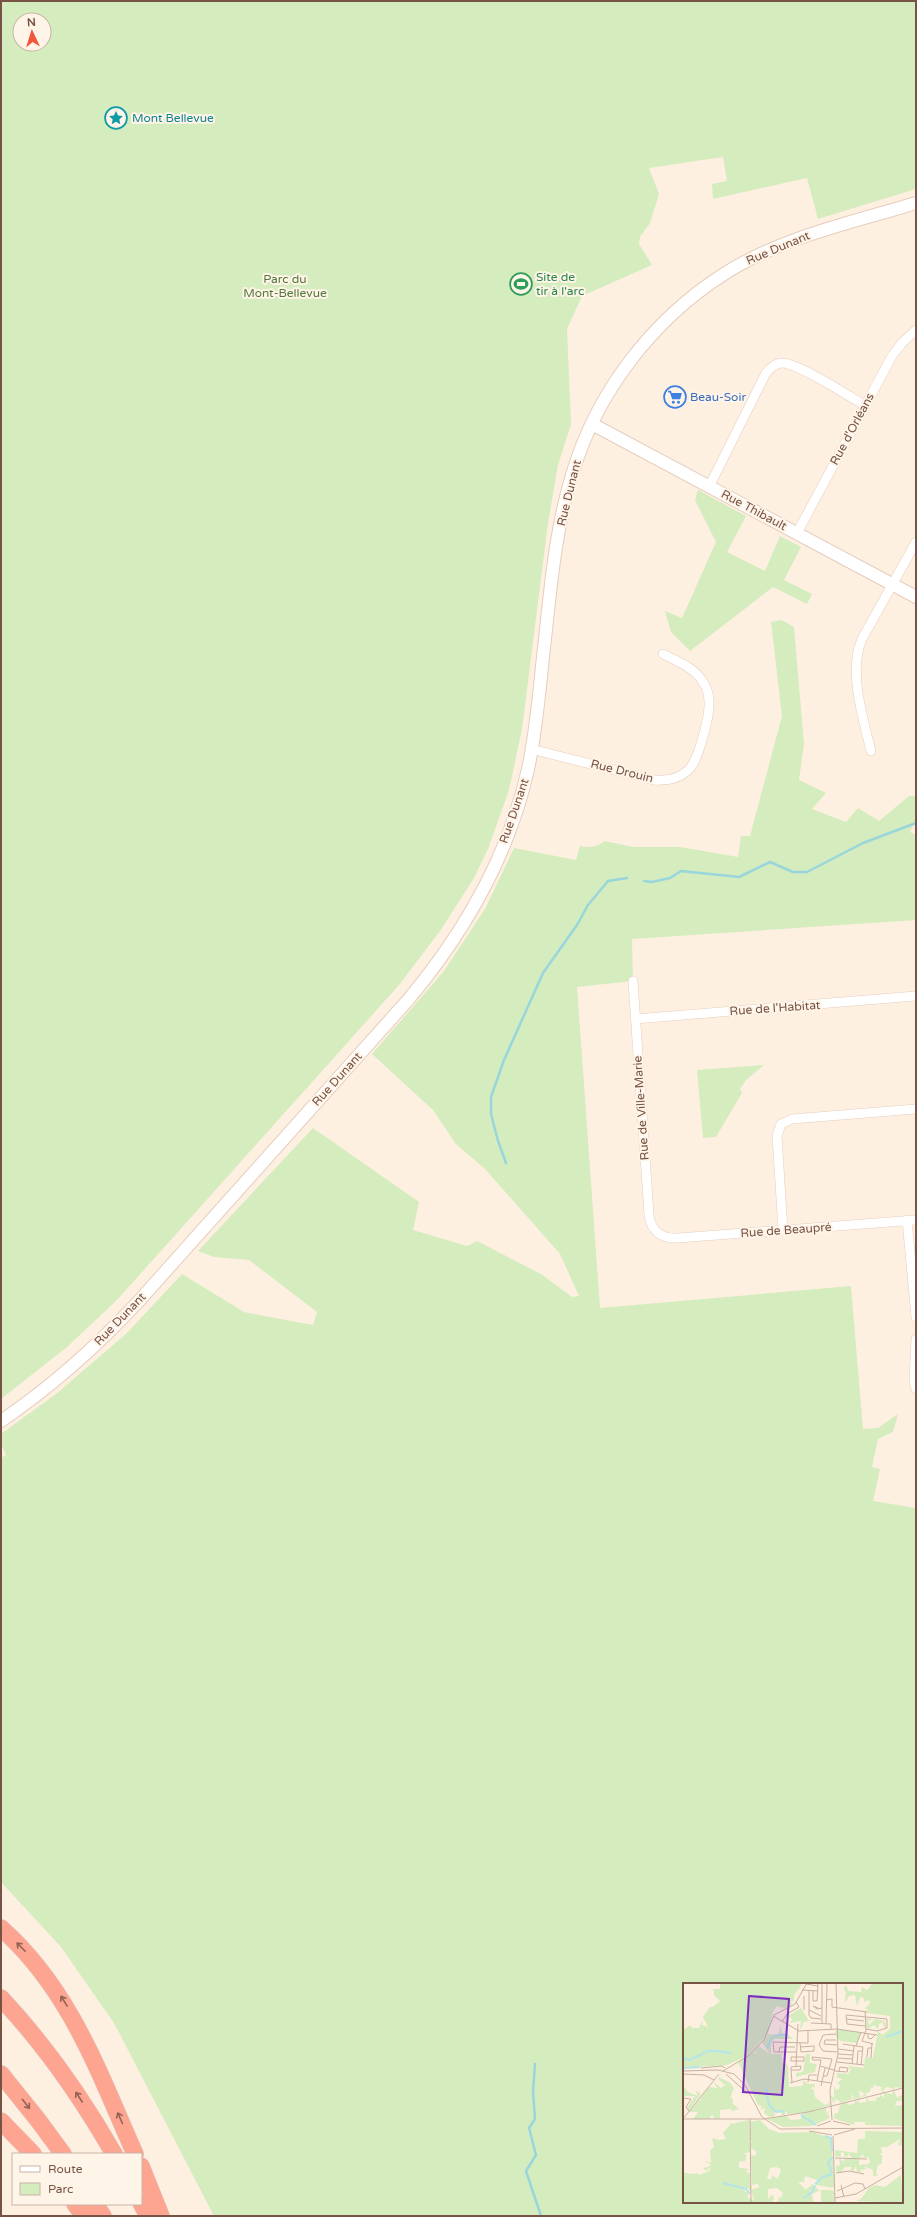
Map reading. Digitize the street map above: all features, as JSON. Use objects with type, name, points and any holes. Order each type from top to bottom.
[{"type":"highway","points":[[1,1928],[39,1967],[67,2007],[88,2046],[136,2153]]},
{"type":"highway","points":[[1,1998],[66,2077],[113,2153]]},
{"type":"highway","points":[[1,2074],[62,2153]]},
{"type":"highway","points":[[1,2121],[32,2153]]},
{"type":"highway","points":[[142,2168],[161,2216]]},
{"type":"highway","points":[[76,2205],[84,2216]]},
{"type":"highway","points":[[96,2205],[103,2216]]},
{"type":"highway","points":[[142,2205],[148,2216]]},
{"type":"street","name":"Rue Dunant","points":[[1,1421],[64,1373],[124,1317],[427,977],[462,929],[487,883],[520,796],[531,749],[562,516],[572,474],[592,424],[612,387],[646,341],[682,305],[713,281],[746,261],[792,240],[916,203]]},
{"type":"street","name":"Rue d'Orléans","points":[[796,533],[864,405],[892,356],[902,343],[916,330]]},
{"type":"street","points":[[709,486],[766,373],[773,366],[780,363],[795,366],[864,405]]},
{"type":"street","name":"Rue Thibault","points":[[592,424],[916,597]]},
{"type":"street","points":[[871,751],[864,720],[855,662],[862,639],[916,542]]},
{"type":"street","name":"Rue Drouin","points":[[531,749],[654,780],[670,780],[685,772],[693,763],[698,752],[709,707],[708,693],[703,680],[693,670],[663,654]]},
{"type":"street","name":"Rue de Ville-Marie","points":[[633,981],[649,1215],[651,1224],[657,1232]]},
{"type":"street","name":"Rue de l'Habitat","points":[[635,1019],[916,996]]},
{"type":"street","points":[[782,1230],[777,1136],[781,1124],[792,1119],[916,1109]]},
{"type":"street","points":[[912,1220],[916,1317]]},
{"type":"street","name":"Rue de Beaupré","points":[[657,1232],[672,1238],[912,1220]]},
{"type":"street","points":[[916,1339],[914,1381],[916,1389]]},
{"type":"green space","name":"Parc du Mont-Bellevue","points":[[1,1],[916,1],[916,189],[818,219],[807,178],[713,199],[712,184],[727,181],[723,157],[649,168],[659,194],[650,223],[640,237],[639,244],[652,265],[582,296],[567,329],[571,424],[558,465],[548,523],[522,729],[509,790],[488,849],[474,878],[440,931],[399,985],[117,1300],[67,1347],[1,1399]]},
{"type":"green space","points":[[698,490],[746,516],[727,552],[765,571],[780,536],[801,547],[784,580],[812,594],[807,604],[773,587],[690,651],[671,632],[665,611],[682,618],[716,542],[695,500]]},
{"type":"green space","points":[[782,620],[794,627],[804,744],[799,780],[826,793],[812,809],[846,822],[858,808],[879,821],[909,796],[916,796],[916,820],[910,832],[916,835],[916,920],[632,939],[633,981],[577,987],[600,1308],[851,1286],[863,1429],[878,1428],[898,1414],[893,1432],[878,1439],[872,1467],[880,1469],[873,1501],[916,1508],[916,2216],[214,2216],[114,2023],[61,1947],[1,1882],[1,1458],[6,1455],[1,1444],[1,1434],[56,1394],[127,1333],[182,1274],[244,1312],[313,1325],[317,1312],[249,1260],[214,1257],[198,1251],[313,1128],[419,1202],[413,1230],[467,1246],[477,1241],[541,1274],[572,1297],[579,1296],[560,1254],[485,1169],[456,1144],[433,1110],[372,1054],[444,971],[485,909],[514,848],[576,860],[580,846],[587,847],[599,845],[605,841],[633,847],[680,847],[738,857],[741,836],[750,836],[782,716],[771,622]]},
{"type":"green space","points":[[764,1065],[746,1080],[740,1089],[742,1093],[716,1137],[703,1138],[697,1070]]},
{"type":"waterway","points":[[644,881],[652,882],[670,878],[681,871],[739,877],[770,862],[793,872],[807,872],[863,843],[916,823]]},
{"type":"waterway","points":[[506,1163],[498,1141],[491,1114],[491,1097],[504,1060],[543,973],[577,925],[588,905],[608,881],[627,878]]},
{"type":"waterway","points":[[535,2064],[533,2092],[535,2119],[529,2128],[536,2155],[526,2171],[541,2216]]},
{"type":"place","name":"Mont Bellevue","points":[[116,118]]},
{"type":"place","name":"Site de tir à l'arc","points":[[521,284]]},
{"type":"place","name":"Beau-Soir","points":[[675,397]]}]
